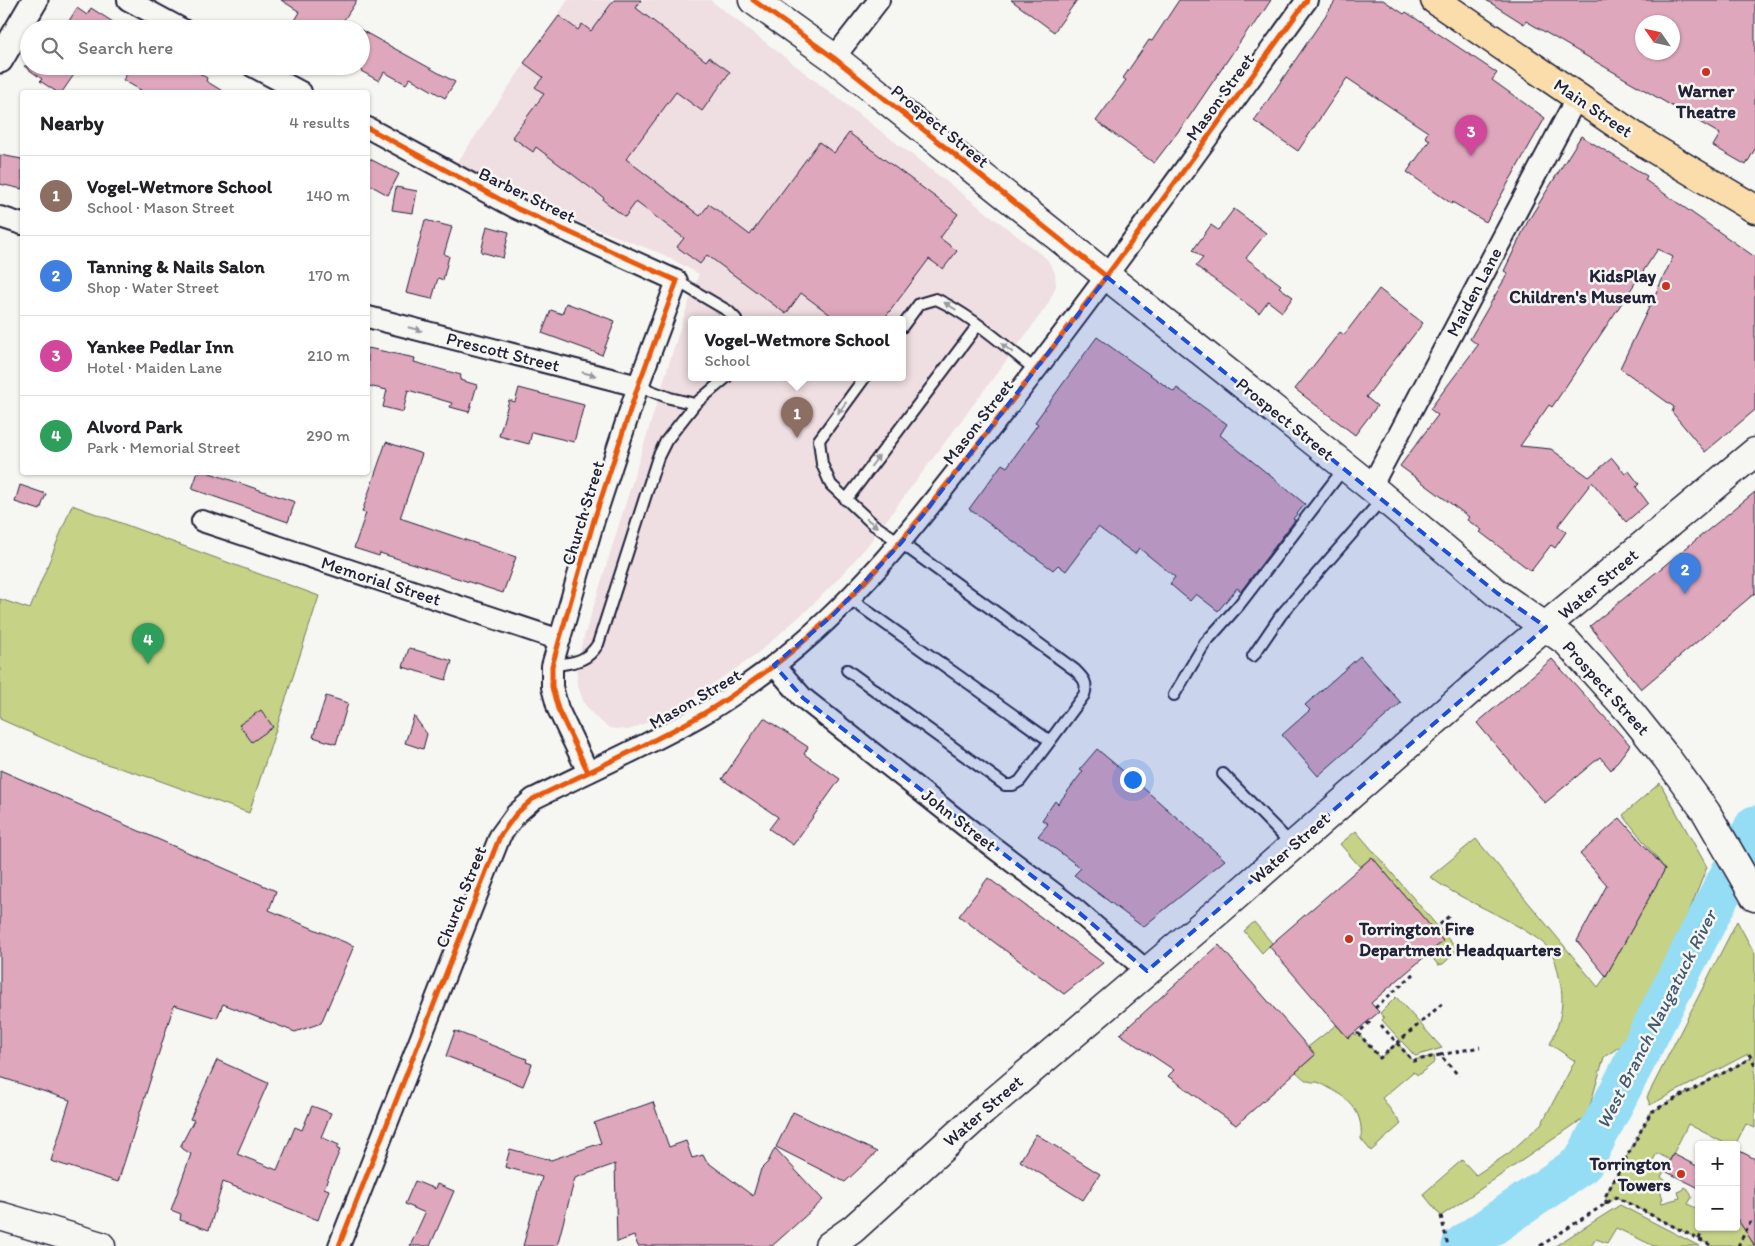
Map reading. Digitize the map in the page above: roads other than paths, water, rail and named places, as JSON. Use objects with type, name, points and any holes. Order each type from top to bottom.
[{"type":"main road","name":"Prospect Street","points":[[753,0],[834,58],[1345,466],[1497,593],[1567,642],[1630,712],[1666,757],[1706,812],[1755,897]]},
{"type":"main road","name":"Main Street","points":[[1435,0],[1668,158],[1755,209]]},
{"type":"main road","name":"Water Street","points":[[829,1246],[853,1229],[969,1123],[1293,846],[1501,663],[1755,452]]},
{"type":"main road","points":[[0,1216],[101,1246]]},
{"type":"street","points":[[23,20],[34,0]]},
{"type":"street","points":[[128,0],[165,20]]},
{"type":"street","points":[[834,58],[879,0]]},
{"type":"street","name":"Mason Street","points":[[588,772],[701,715],[732,696],[774,665],[834,614],[901,543],[1107,277],[1307,0]]},
{"type":"street","points":[[0,60],[20,25]]},
{"type":"street","points":[[269,75],[297,90]]},
{"type":"street","name":"Maiden Lane","points":[[1377,492],[1577,97]]},
{"type":"street","name":"Barber Street","points":[[370,129],[516,208],[677,281]]},
{"type":"street","points":[[0,217],[20,223]]},
{"type":"street","name":"Church Street","points":[[339,1246],[500,836],[516,814],[534,799],[588,772],[558,709],[552,687],[552,666],[594,520],[638,386],[677,281]]},
{"type":"street","name":"Prescott Street","points":[[370,318],[638,386]]},
{"type":"street","name":"Memorial Street","points":[[202,521],[560,640]]},
{"type":"street","name":"John Street","points":[[774,665],[804,698],[965,826],[1076,910],[1147,971]]},
{"type":"lane","points":[[677,281],[728,311],[733,316]]},
{"type":"lane","points":[[906,322],[919,304],[936,299],[950,305],[1036,370]]},
{"type":"lane","points":[[846,500],[978,325]]},
{"type":"lane","points":[[552,666],[583,660],[592,653],[598,644],[658,457],[671,433],[695,404],[722,381]]},
{"type":"lane","points":[[846,670],[1005,785],[1020,781],[1084,695],[1087,687],[1083,678],[1075,670],[874,525],[831,485],[822,464],[819,440],[862,381]]},
{"type":"lane","points":[[638,386],[670,398],[695,404]]},
{"type":"lane","points":[[1174,695],[1205,643],[1239,605],[1345,466]]},
{"type":"lane","points":[[1253,656],[1281,615],[1377,492]]},
{"type":"lane","points":[[849,598],[1050,741]]},
{"type":"lane","points":[[1224,774],[1293,846]]},
{"type":"waterway","name":"West Branch Naugatuck River","points":[[1462,1246],[1583,1163],[1755,826]]},
{"type":"place","name":"Warner Theatre","points":[[1706,72]]},
{"type":"place","name":"Yankee Pedlar Inn","points":[[1471,156]]},
{"type":"place","name":"KidsPlay Children's Museum","points":[[1666,286]]},
{"type":"place","name":"Vogel-Wetmore School","points":[[797,438]]},
{"type":"place","name":"Tanning & Nails Salon","points":[[1685,594]]},
{"type":"place","name":"Alvord Park","points":[[148,664]]},
{"type":"place","name":"Torrington Fire Department Headquarters","points":[[1349,939]]},
{"type":"place","name":"Torrington Towers","points":[[1681,1174]]}]
